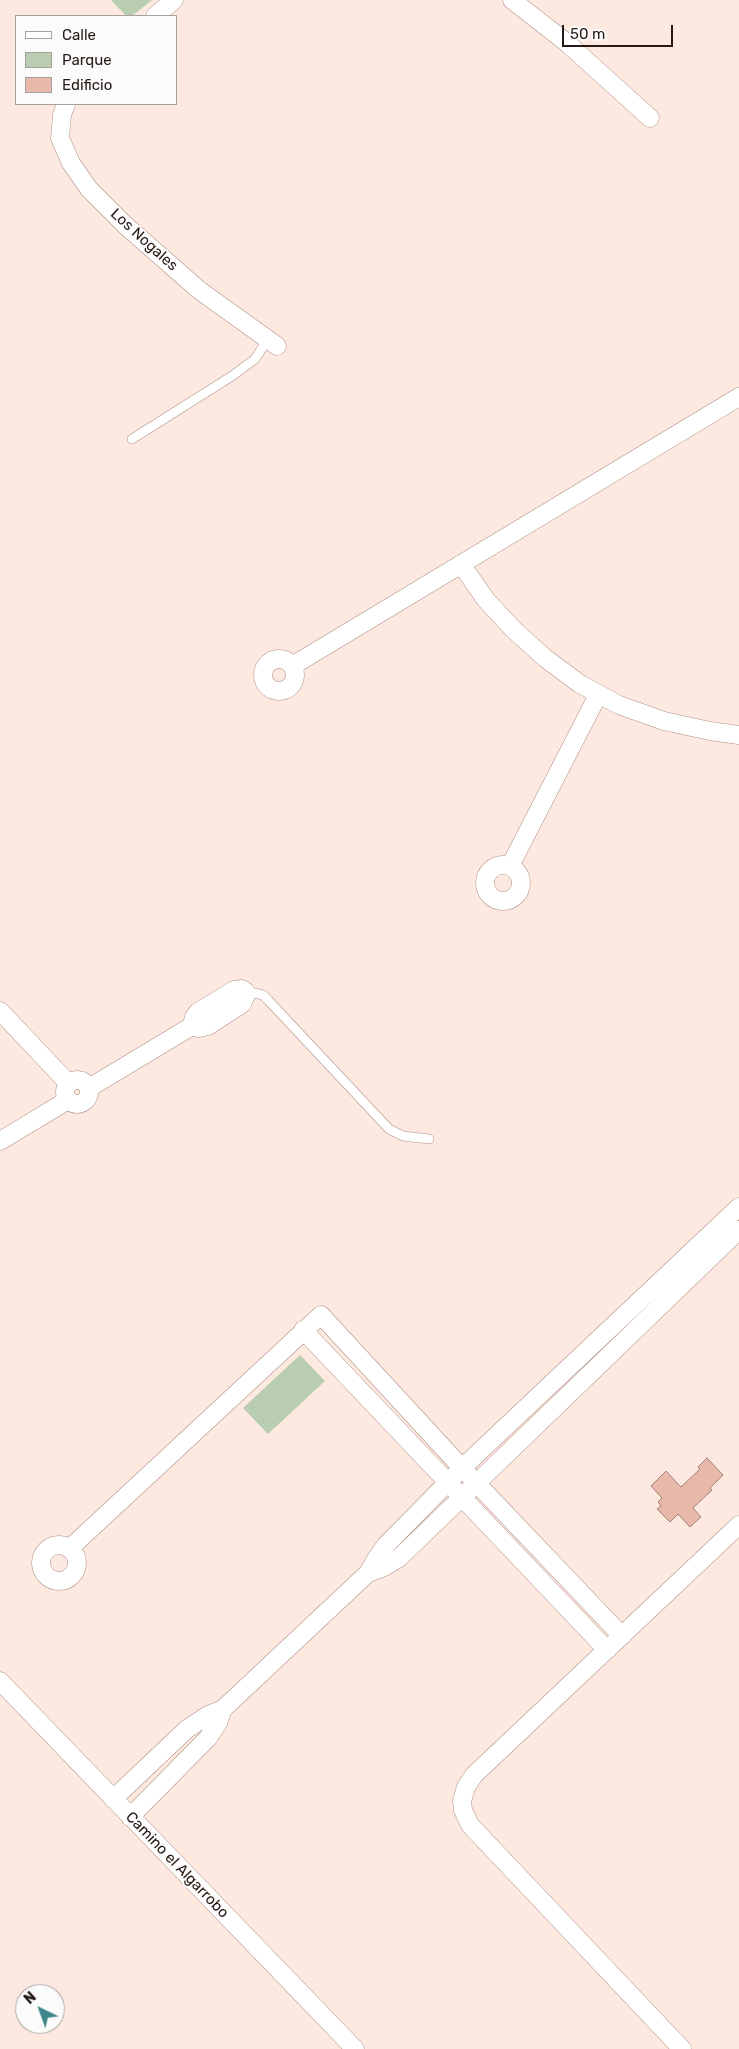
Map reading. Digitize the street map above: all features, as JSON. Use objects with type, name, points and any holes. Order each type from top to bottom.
[{"type":"street","points":[[156,15],[174,0]]},
{"type":"street","points":[[512,0],[567,43],[650,118]]},
{"type":"street","name":"Los Nogales","points":[[66,105],[62,116],[60,138],[71,162],[89,189],[125,225],[199,290],[272,342]]},
{"type":"street","points":[[292,666],[739,397]]},
{"type":"street","points":[[461,564],[486,600],[519,635],[562,672],[598,695],[664,722],[710,732],[739,734]]},
{"type":"street","points":[[510,866],[598,695]]},
{"type":"street","points":[[0,1011],[68,1092],[75,1104],[84,1103],[89,1096],[89,1088],[192,1026],[199,1028],[208,1026],[239,1007],[245,1000],[245,991]]},
{"type":"street","points":[[0,1140],[68,1092]]},
{"type":"street","points":[[113,1799],[187,1730],[208,1715],[223,1709],[368,1573],[381,1551],[447,1482],[739,1206]]},
{"type":"street","points":[[368,1573],[384,1567],[399,1558],[739,1230]]},
{"type":"street","points":[[69,1549],[321,1314],[462,1468],[622,1636]]},
{"type":"street","points":[[304,1330],[607,1650]]},
{"type":"street","points":[[682,2049],[470,1825],[463,1810],[463,1794],[474,1775],[739,1525]]},
{"type":"street","name":"Camino el Algarrobo","points":[[0,1680],[355,2049]]},
{"type":"street","points":[[130,1817],[208,1738],[218,1723],[223,1709]]},
{"type":"lane","points":[[132,439],[247,365],[272,342]]},
{"type":"lane","points":[[245,991],[256,993],[268,1000],[389,1129],[403,1136],[429,1139]]},
{"type":"green space","points":[[111,0],[152,0],[133,15],[125,15]]},
{"type":"green space","points":[[300,1355],[325,1381],[268,1434],[243,1408]]},
{"type":"building","points":[[707,1458],[723,1475],[710,1488],[712,1490],[693,1508],[701,1517],[690,1527],[678,1514],[670,1522],[657,1509],[661,1506],[658,1502],[662,1498],[651,1486],[666,1471],[681,1487],[700,1469],[698,1467]]}]
